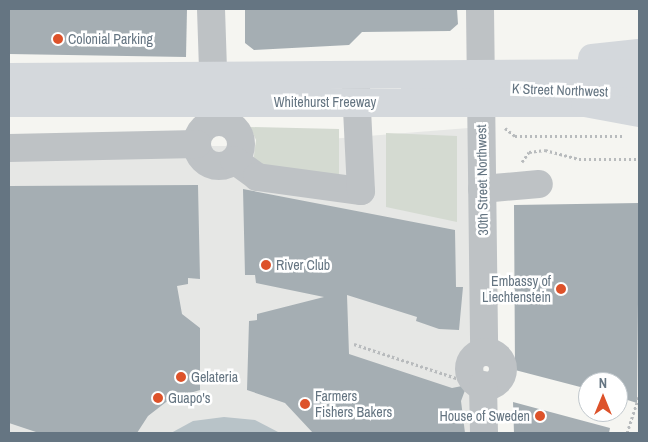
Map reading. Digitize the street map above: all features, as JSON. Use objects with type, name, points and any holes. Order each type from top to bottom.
[{"type":"main road","points":[[419,76],[639,53]]},
{"type":"main road","name":"Whitehurst Freeway","points":[[9,77],[419,76],[639,73]]},
{"type":"main road","name":"K Street Northwest","points":[[9,89],[481,88],[639,92]]},
{"type":"main road","name":"Whitehurst Freeway","points":[[9,103],[585,103],[634,125]]},
{"type":"street","points":[[211,9],[212,89],[219,122]]},
{"type":"street","name":"30th Street Northwest","points":[[479,384],[497,382],[503,367],[495,354],[484,352],[480,9]]},
{"type":"street","points":[[234,160],[257,177],[362,192],[356,88]]},
{"type":"street","points":[[219,122],[233,127],[241,139],[234,160],[222,166],[208,162],[197,144],[201,131],[219,122]]},
{"type":"street","points":[[9,148],[197,144]]},
{"type":"street","points":[[482,193],[539,192]]},
{"type":"street","points":[[479,384],[484,433]]},
{"type":"path","points":[[502,127],[515,136],[634,125]]},
{"type":"path","points":[[513,164],[520,165],[528,152],[545,150],[579,159],[639,160]]},
{"type":"path","points":[[354,344],[479,384]]},
{"type":"path","points":[[627,433],[639,397]]},
{"type":"shaded area","points":[[250,127],[339,129],[339,185],[253,164],[256,140]]},
{"type":"shaded area","points":[[481,127],[485,433],[9,433],[9,146],[241,146]]},
{"type":"shaded area","points":[[386,133],[457,136],[457,222],[386,207]]},
{"type":"shaded area","points":[[224,417],[255,420],[280,433],[171,433],[193,421]]},
{"type":"building","points":[[9,9],[187,9],[186,57],[9,54]]},
{"type":"building","points":[[245,9],[457,9],[458,24],[450,31],[362,32],[349,45],[254,50],[245,43]]},
{"type":"building","points":[[198,185],[200,279],[188,278],[188,284],[177,286],[182,314],[200,328],[200,390],[170,399],[148,416],[137,433],[39,433],[9,423],[9,186]]},
{"type":"building","points":[[243,189],[455,230],[456,287],[463,287],[459,330],[439,329],[416,321],[417,317],[347,295],[349,354],[452,388],[467,385],[461,401],[465,433],[313,433],[285,403],[247,390],[249,321],[257,320],[257,314],[324,297],[256,283],[255,275],[245,275]]},
{"type":"building","points":[[639,203],[637,403],[628,400],[628,372],[578,372],[578,386],[515,370],[514,205]]},
{"type":"building","name":"House of Sweden","points":[[513,402],[578,419],[578,422],[588,422],[610,428],[609,433],[514,433]]},
{"type":"place","name":"Colonial Parking","points":[[58,39]]},
{"type":"place","name":"River Club","points":[[266,265]]},
{"type":"place","name":"Embassy of Liechtenstein","points":[[561,289]]},
{"type":"place","name":"Gelateria","points":[[181,377]]},
{"type":"place","name":"Guapo's","points":[[158,398]]},
{"type":"place","name":"Farmers Fishers Bakers","points":[[305,404]]},
{"type":"place","name":"House of Sweden","points":[[540,416]]}]
